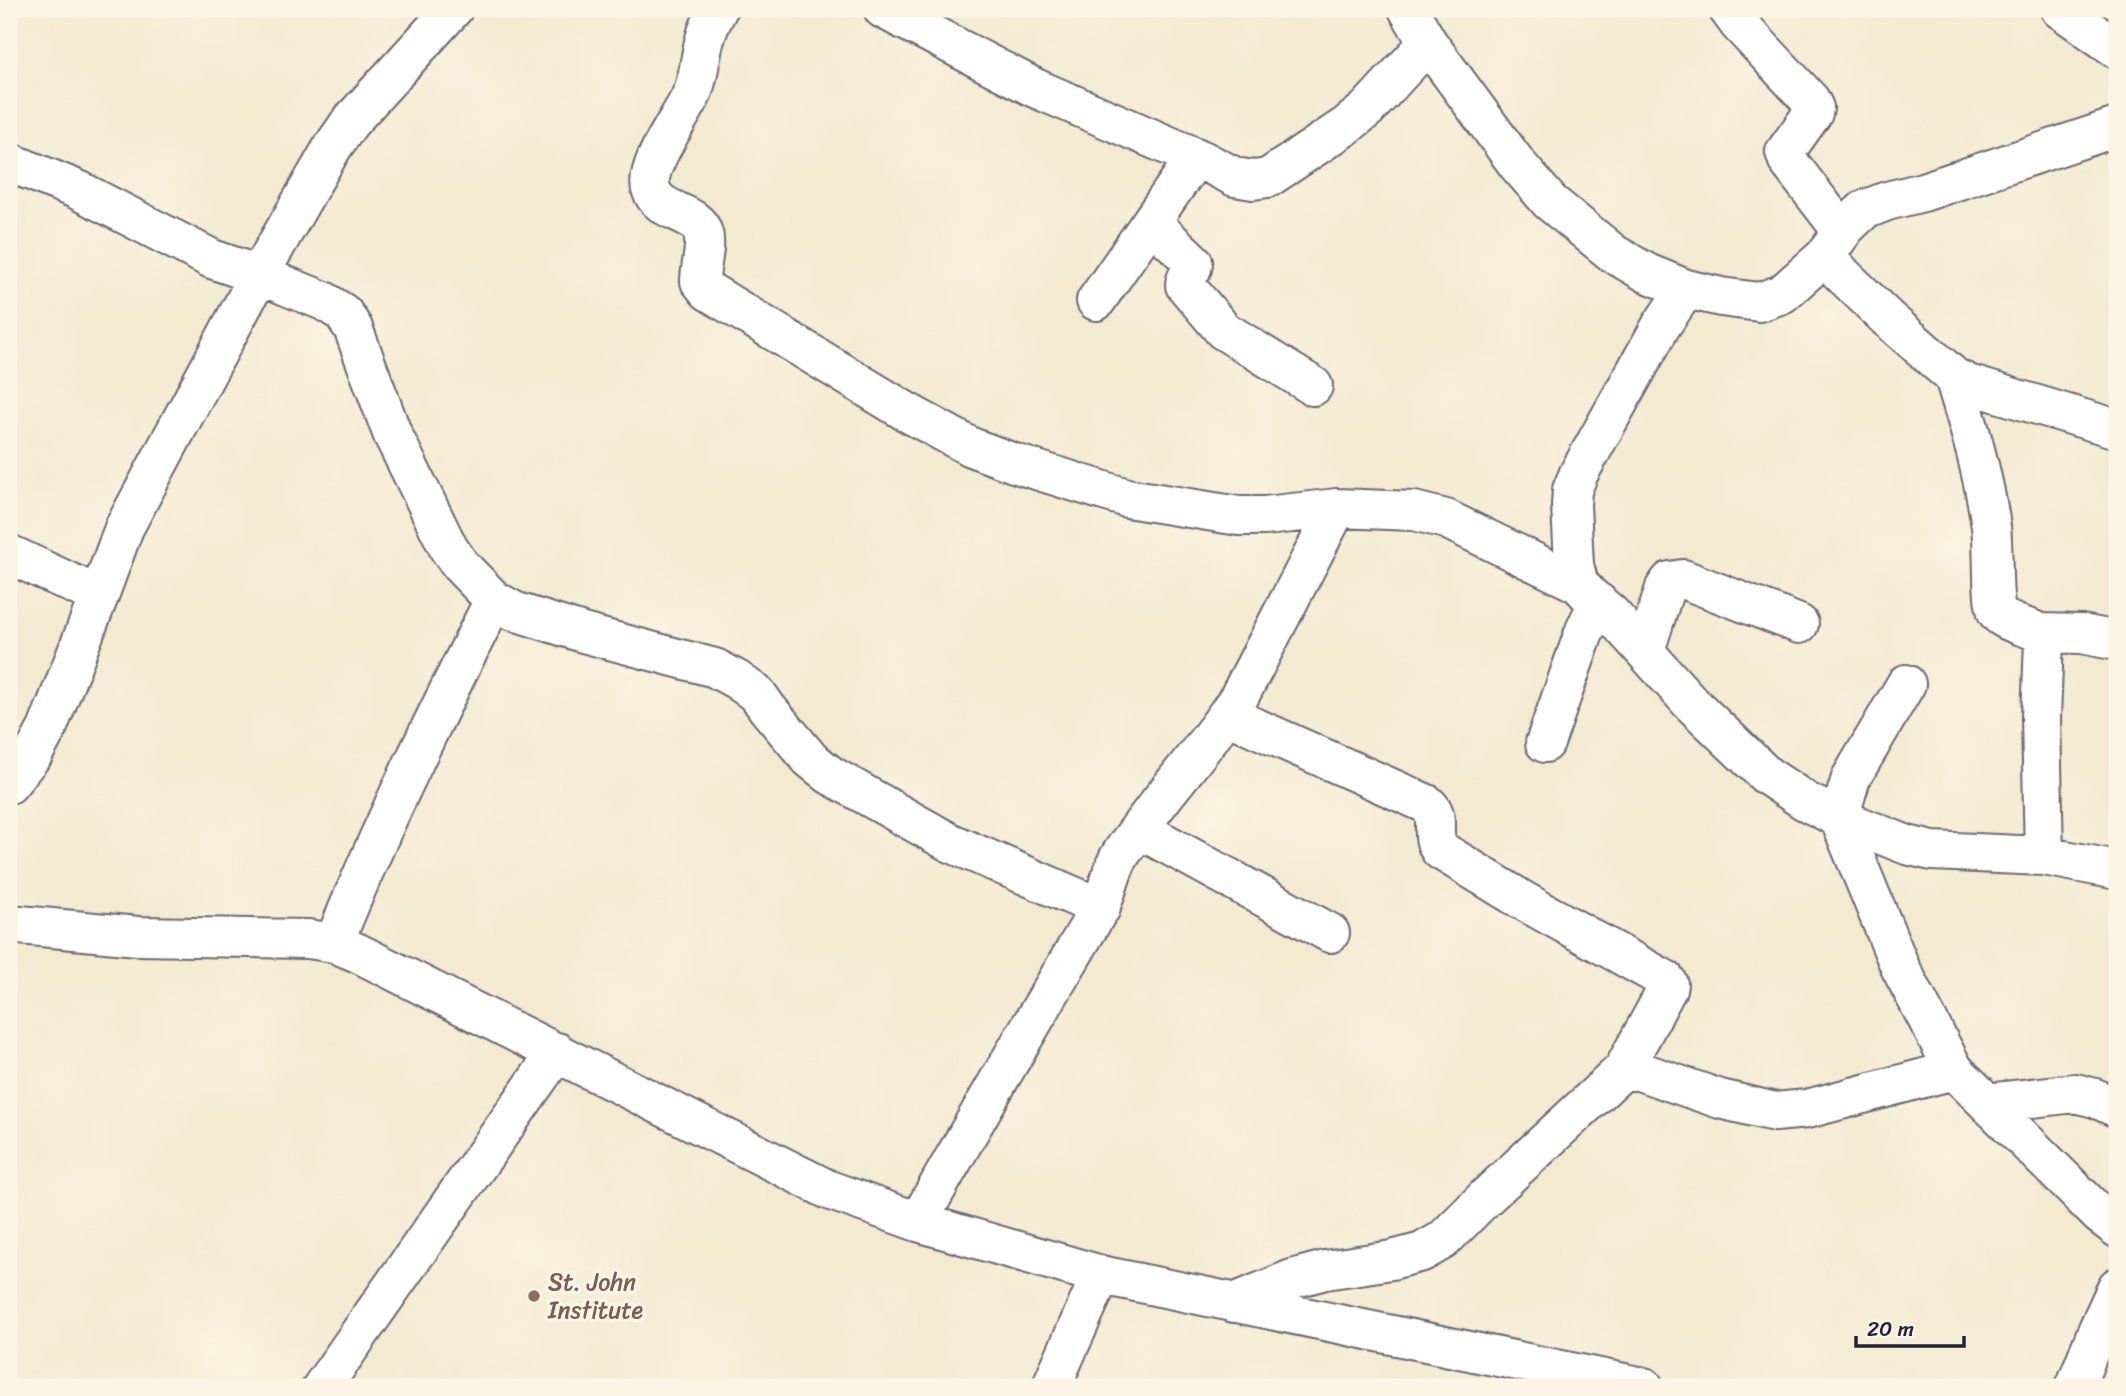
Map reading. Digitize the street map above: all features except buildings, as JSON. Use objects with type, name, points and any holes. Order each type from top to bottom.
[{"type":"street","points":[[9,784],[34,753],[47,729],[124,528],[259,275],[331,148],[350,122],[453,9]]},
{"type":"street","points":[[718,9],[705,39],[699,77],[692,96],[653,166],[650,180],[652,192],[664,205],[698,222],[704,234],[700,281],[708,291],[905,411],[971,447],[1127,498],[1221,514],[1265,516],[1337,508],[1414,510],[1446,519],[1588,593],[1611,614],[1691,703],[1766,775],[1805,801],[1839,818],[1907,845],[1932,851],[2043,856],[2117,870]]},
{"type":"street","points":[[883,9],[1035,88],[1196,157],[1235,177],[1253,180],[1268,178],[1346,126],[1367,109],[1428,43]]},
{"type":"street","points":[[1408,9],[1428,43],[1517,164],[1550,202],[1614,254],[1647,273],[1686,289],[1721,297],[1759,302],[1782,294],[1864,210],[2117,127]]},
{"type":"street","points":[[1728,9],[1810,100],[1813,113],[1785,152],[1788,161],[1833,244],[1887,318],[1954,377],[1968,384],[2117,429]]},
{"type":"street","points":[[2060,9],[2117,49]]},
{"type":"street","points":[[1096,301],[1196,157]]},
{"type":"street","points":[[9,162],[78,190],[212,259],[324,301],[343,313],[353,328],[392,433],[449,549],[460,565],[494,600],[513,611],[560,626],[715,668],[758,695],[810,760],[830,775],[949,842],[1101,908]]},
{"type":"street","points":[[1151,222],[1193,262],[1185,285],[1223,330],[1313,386]]},
{"type":"street","points":[[1545,743],[1585,629],[1588,593],[1574,565],[1572,490],[1661,326],[1686,289]]},
{"type":"street","points":[[1954,377],[1987,496],[1994,546],[1997,612],[2002,619],[2040,633],[2082,634],[2117,641]]},
{"type":"street","points":[[918,1222],[980,1110],[1101,908],[1119,857],[1174,780],[1239,697],[1337,508]]},
{"type":"street","points":[[9,554],[100,596]]},
{"type":"street","points":[[1645,651],[1665,589],[1671,581],[1683,579],[1799,624]]},
{"type":"street","points":[[334,943],[362,871],[418,750],[494,600]]},
{"type":"street","points":[[2040,633],[2045,650],[2041,718],[2043,856]]},
{"type":"street","points":[[1906,684],[1851,778],[1839,818],[1900,967],[1954,1070],[2081,1197],[2117,1228]]},
{"type":"street","points":[[1227,715],[1427,804],[1435,814],[1434,839],[1440,850],[1522,900],[1666,980],[1668,984],[1623,1070],[1443,1240],[1423,1252],[1325,1270],[1292,1279],[1234,1303]]},
{"type":"street","points":[[1139,830],[1330,933]]},
{"type":"street","points":[[9,924],[138,936],[308,939],[334,943],[829,1190],[918,1222],[1101,1275],[1234,1303],[1500,1373],[1644,1387]]},
{"type":"street","points":[[322,1387],[557,1052]]},
{"type":"street","points":[[1623,1070],[1639,1071],[1720,1100],[1775,1112],[1794,1112],[1954,1070]]},
{"type":"street","points":[[1987,1103],[2076,1093],[2117,1108]]},
{"type":"street","points":[[1051,1387],[1101,1275]]},
{"type":"street","points":[[2075,1387],[2117,1287]]},
{"type":"place","name":"St. John Institute","points":[[534,1296]]}]
